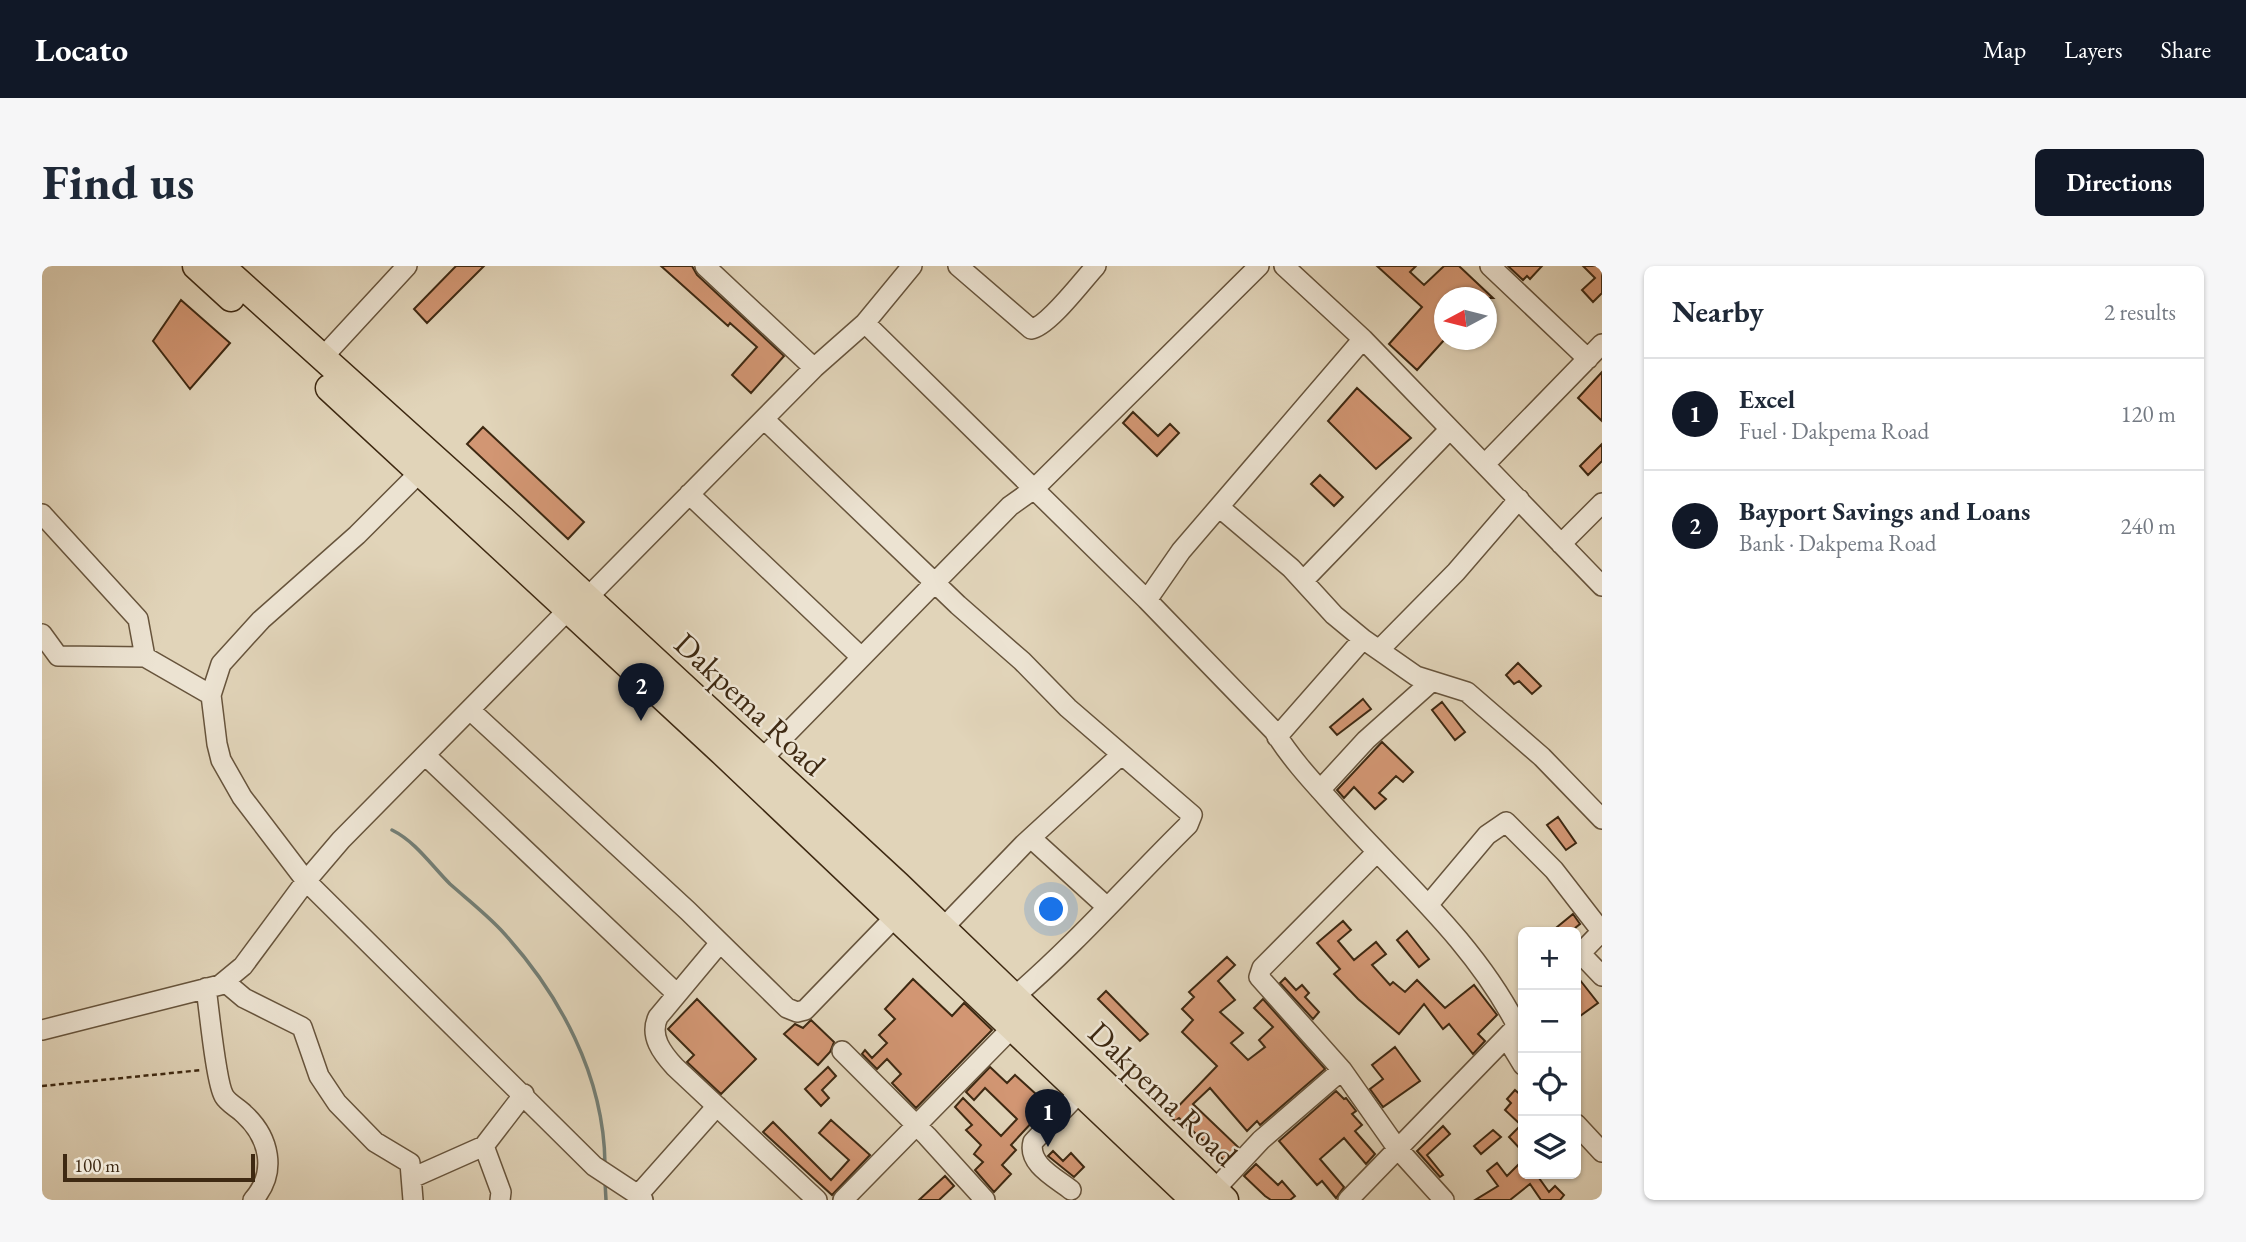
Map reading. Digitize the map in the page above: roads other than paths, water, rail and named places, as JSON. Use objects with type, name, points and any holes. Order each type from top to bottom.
[{"type":"highway","name":"Dakpema Road","points":[[196,266],[420,472],[761,760],[1014,997],[1210,1197]]},
{"type":"highway","name":"Dakpema Road","points":[[221,266],[578,604],[1079,1093],[1210,1197]]},
{"type":"street","points":[[321,358],[407,266]]},
{"type":"street","points":[[705,266],[814,368]]},
{"type":"street","points":[[42,1030],[215,985],[249,959],[306,880],[425,755],[765,420],[814,368],[865,323],[912,266]]},
{"type":"street","points":[[958,266],[1031,328],[1037,328],[1096,266]]},
{"type":"street","points":[[761,760],[934,581],[1010,506],[1034,489],[1259,266]]},
{"type":"street","points":[[1284,266],[1363,340],[1602,586]]},
{"type":"street","points":[[1489,266],[1588,359]]},
{"type":"street","points":[[865,323],[1147,600],[1278,737],[1287,754],[1376,853],[1429,904],[1518,1015]]},
{"type":"street","points":[[1147,600],[1181,551],[1363,340]]},
{"type":"street","points":[[1485,464],[1602,344]]},
{"type":"street","points":[[765,420],[1121,755],[1183,807],[1191,819],[1050,966],[1014,997]]},
{"type":"street","points":[[1304,580],[1450,429]]},
{"type":"street","points":[[420,472],[357,535],[261,620],[221,664],[211,695],[217,744],[229,777],[306,880],[594,1166],[634,1193],[717,1106]]},
{"type":"street","points":[[689,494],[860,657]]},
{"type":"street","points":[[1278,737],[1371,644],[1456,572],[1519,499]]},
{"type":"street","points":[[1561,544],[1602,503]]},
{"type":"street","points":[[1219,507],[1304,580],[1334,615],[1371,644],[1406,670],[1431,682],[1458,687],[1467,692],[1542,757],[1602,819]]},
{"type":"street","points":[[42,514],[138,619],[145,657]]},
{"type":"street","points":[[42,634],[58,656],[145,657],[211,695]]},
{"type":"street","points":[[1320,790],[1366,740],[1431,682]]},
{"type":"street","points":[[470,710],[688,911],[787,1008],[797,1012],[805,1010],[896,916]]},
{"type":"street","points":[[425,755],[677,994]]},
{"type":"street","points":[[943,928],[1031,838],[1121,755]]},
{"type":"street","points":[[1429,904],[1487,835],[1506,822],[1554,870],[1602,932],[1581,953]]},
{"type":"street","points":[[1031,838],[1107,907]]},
{"type":"street","points":[[1376,853],[1260,974],[1262,983],[1342,1069],[1397,1148],[1444,1200]]},
{"type":"street","points":[[719,944],[657,1017],[654,1028],[657,1041],[664,1056],[817,1200]]},
{"type":"street","points":[[1581,958],[1602,976]]},
{"type":"street","points":[[215,985],[218,1068],[224,1096],[246,1115],[266,1140],[267,1173],[253,1200]]},
{"type":"street","points":[[215,985],[283,1019],[300,1024],[328,1092],[364,1133],[408,1161],[413,1200]]},
{"type":"street","points":[[1348,1200],[1518,1020]]},
{"type":"street","points":[[1518,1022],[1509,1042],[1518,1057]]},
{"type":"street","points":[[843,1200],[1012,1028]]},
{"type":"street","points":[[842,1051],[916,1124],[985,1200]]},
{"type":"street","points":[[1210,1197],[1261,1140],[1342,1069]]},
{"type":"street","points":[[1071,1190],[1033,1159],[1030,1150],[1033,1142],[1079,1093]]},
{"type":"street","points":[[412,1178],[484,1146],[524,1094]]},
{"type":"street","points":[[1581,1129],[1602,1152]]},
{"type":"street","points":[[484,1146],[501,1192],[500,1200]]},
{"type":"waterway","points":[[392,830],[416,847],[450,884],[495,924],[542,981],[560,1009],[575,1038],[597,1099],[605,1164]]},
{"type":"waterway","points":[[605,1182],[606,1200]]},
{"type":"place","name":"Bayport Savings and Loans","points":[[641,721]]},
{"type":"place","name":"Excel","points":[[1048,1147]]}]
